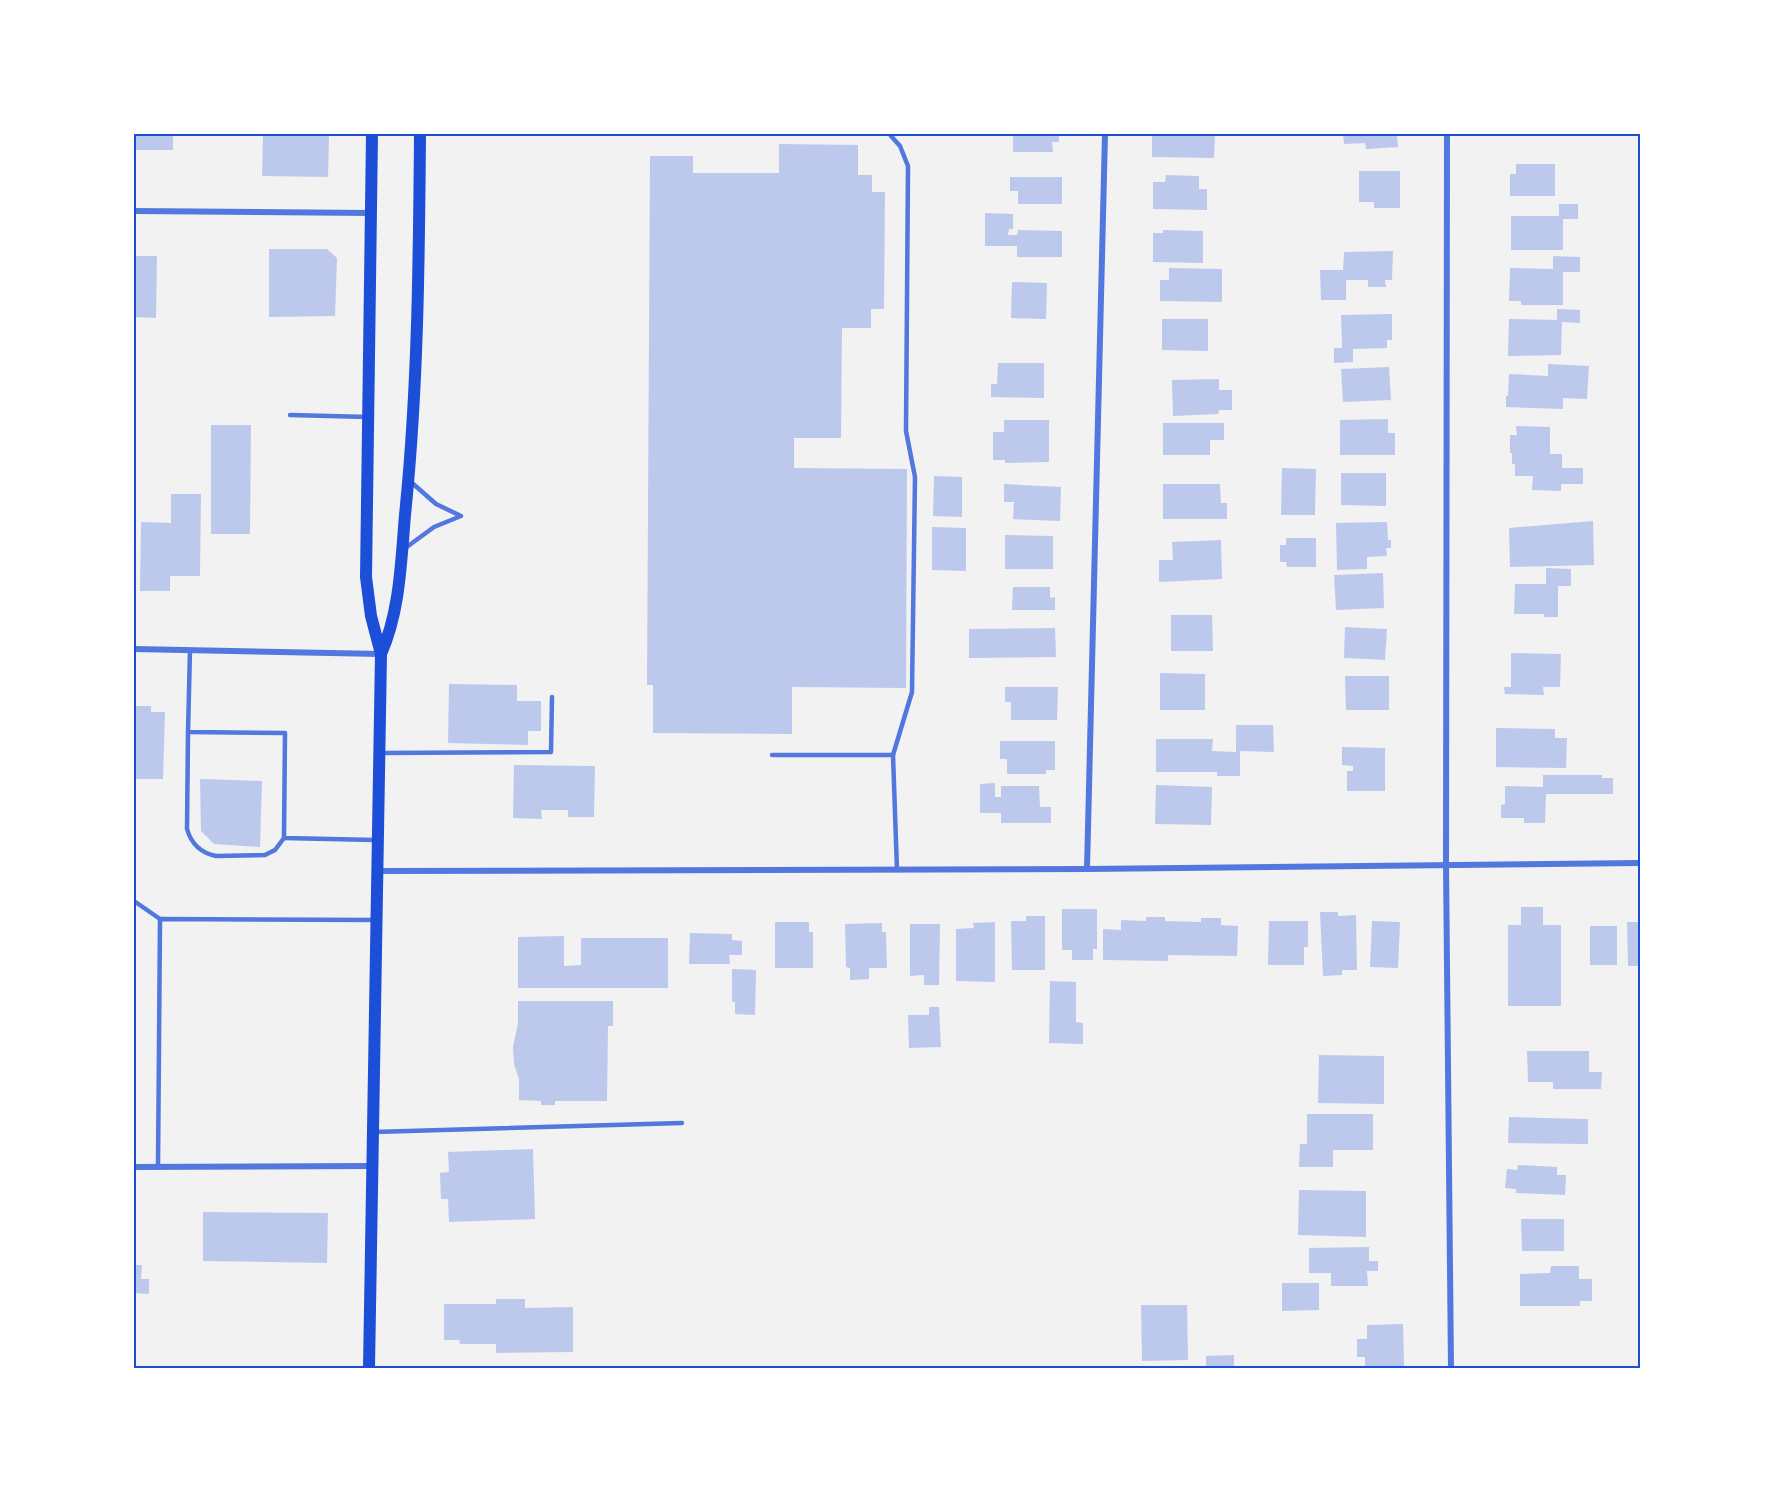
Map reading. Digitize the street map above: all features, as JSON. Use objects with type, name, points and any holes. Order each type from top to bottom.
[{"type":"main road","points":[[369,1368],[381,654],[371,616],[366,577],[372,134]]},
{"type":"main road","points":[[381,654],[389,635],[395,609],[409,480],[417,351],[420,134]]},
{"type":"street","points":[[1087,869],[1105,134]]},
{"type":"street","points":[[1447,134],[1446,865],[1451,1368]]},
{"type":"street","points":[[134,211],[371,213]]},
{"type":"street","points":[[134,649],[381,654]]},
{"type":"street","points":[[378,872],[1087,869],[1641,863]]},
{"type":"street","points":[[134,1167],[373,1166]]},
{"type":"lane","points":[[891,136],[900,146],[908,166],[906,431],[915,477],[912,692],[893,754],[897,870]]},
{"type":"lane","points":[[290,415],[369,417]]},
{"type":"lane","points":[[402,550],[434,527],[461,516],[436,504],[409,480]]},
{"type":"lane","points":[[188,732],[285,733],[284,838],[271,854],[260,856],[210,855],[197,847],[189,835],[187,829],[188,732],[190,650]]},
{"type":"lane","points":[[379,753],[551,752],[552,697]]},
{"type":"lane","points":[[771,755],[893,754]]},
{"type":"lane","points":[[284,838],[378,840]]},
{"type":"lane","points":[[134,901],[159,919],[377,920]]},
{"type":"lane","points":[[158,1167],[159,919]]},
{"type":"lane","points":[[374,1132],[682,1123]]},
{"type":"building","points":[[136,134],[173,134],[173,150],[135,150]]},
{"type":"building","points":[[263,134],[329,134],[328,177],[262,176]]},
{"type":"building","points":[[1013,134],[1059,134],[1059,142],[1052,142],[1053,152],[1013,152]]},
{"type":"building","points":[[1152,134],[1215,134],[1214,158],[1152,157]]},
{"type":"building","points":[[1343,134],[1397,134],[1398,147],[1366,149],[1365,143],[1344,144]]},
{"type":"building","points":[[779,144],[858,145],[858,175],[872,175],[872,192],[885,192],[884,309],[871,309],[871,328],[842,328],[841,438],[794,438],[794,468],[907,469],[906,688],[792,687],[792,734],[653,733],[653,685],[647,685],[650,156],[693,156],[693,173],[779,173]]},
{"type":"building","points":[[1516,164],[1555,164],[1555,196],[1510,196],[1510,174],[1516,174]]},
{"type":"building","points":[[1359,171],[1400,171],[1400,208],[1374,208],[1374,202],[1359,202]]},
{"type":"building","points":[[1166,175],[1199,176],[1199,189],[1207,189],[1207,210],[1153,209],[1153,182],[1165,182]]},
{"type":"building","points":[[1010,177],[1062,177],[1062,204],[1018,204],[1018,191],[1010,191]]},
{"type":"building","points":[[1559,204],[1578,204],[1578,219],[1563,219],[1563,250],[1511,250],[1511,216],[1559,216]]},
{"type":"building","points":[[985,213],[1013,214],[1013,229],[1009,229],[1008,235],[1017,235],[1018,230],[1062,231],[1062,257],[1017,257],[1017,246],[985,246]]},
{"type":"building","points":[[1163,230],[1203,231],[1203,263],[1153,262],[1153,233],[1163,233]]},
{"type":"building","points":[[269,249],[327,249],[337,258],[335,316],[269,317]]},
{"type":"building","points":[[1393,251],[1392,280],[1385,280],[1386,287],[1368,287],[1368,280],[1346,280],[1346,300],[1321,300],[1320,270],[1343,270],[1344,252]]},
{"type":"building","points":[[134,256],[157,256],[156,318],[134,317]]},
{"type":"building","points":[[1553,256],[1580,257],[1580,272],[1563,272],[1563,305],[1521,305],[1521,301],[1509,301],[1510,268],[1553,269]]},
{"type":"building","points":[[1169,268],[1222,269],[1222,302],[1160,301],[1160,280],[1169,280]]},
{"type":"building","points":[[1012,282],[1047,283],[1046,319],[1011,318]]},
{"type":"building","points":[[1557,309],[1580,310],[1580,323],[1562,322],[1561,355],[1508,356],[1509,319],[1557,320]]},
{"type":"building","points":[[1392,314],[1392,340],[1387,340],[1387,348],[1353,349],[1353,362],[1334,363],[1334,348],[1342,348],[1341,315]]},
{"type":"building","points":[[1162,319],[1208,319],[1208,351],[1162,350]]},
{"type":"building","points":[[998,363],[1044,363],[1044,398],[991,397],[991,384],[997,384]]},
{"type":"building","points":[[1548,364],[1589,366],[1587,399],[1563,398],[1563,409],[1506,407],[1509,374],[1548,376]]},
{"type":"building","points":[[1389,367],[1391,400],[1343,402],[1341,369]]},
{"type":"building","points":[[1219,379],[1219,390],[1232,390],[1232,410],[1219,410],[1218,414],[1173,416],[1172,380]]},
{"type":"building","points":[[1388,419],[1388,433],[1395,433],[1395,455],[1340,455],[1340,420]]},
{"type":"building","points":[[1004,420],[1049,420],[1049,462],[1005,463],[1005,460],[993,460],[993,432],[1004,432]]},
{"type":"building","points":[[1163,423],[1224,423],[1224,440],[1210,440],[1210,455],[1163,455]]},
{"type":"building","points":[[211,425],[251,425],[250,534],[211,534]]},
{"type":"building","points":[[1516,426],[1550,427],[1550,454],[1562,454],[1562,468],[1583,468],[1583,484],[1561,484],[1561,491],[1532,490],[1533,476],[1515,476],[1515,464],[1512,464],[1512,453],[1510,453],[1510,435],[1517,435]]},
{"type":"building","points":[[1282,468],[1316,469],[1315,515],[1281,515]]},
{"type":"building","points":[[1341,473],[1386,473],[1386,506],[1341,505]]},
{"type":"building","points":[[934,476],[962,477],[962,517],[933,516]]},
{"type":"building","points":[[1004,484],[1061,487],[1060,521],[1013,519],[1014,502],[1004,502]]},
{"type":"building","points":[[1163,484],[1220,484],[1221,503],[1227,503],[1227,519],[1163,519]]},
{"type":"building","points":[[171,494],[201,494],[200,576],[170,576],[170,591],[140,591],[141,522],[171,523]]},
{"type":"building","points":[[1593,521],[1594,565],[1510,567],[1509,528]]},
{"type":"building","points":[[1387,522],[1391,548],[1386,548],[1387,556],[1367,557],[1367,569],[1337,570],[1336,523]]},
{"type":"building","points":[[932,527],[966,528],[966,571],[932,570]]},
{"type":"building","points":[[1005,535],[1053,536],[1053,569],[1005,569]]},
{"type":"building","points":[[1286,538],[1316,538],[1316,567],[1287,567],[1286,562],[1280,562],[1280,545],[1286,545]]},
{"type":"building","points":[[1221,540],[1222,579],[1159,582],[1159,560],[1173,560],[1172,542]]},
{"type":"building","points":[[1546,568],[1571,569],[1571,586],[1558,586],[1558,617],[1544,617],[1544,614],[1514,614],[1515,584],[1546,584]]},
{"type":"building","points":[[1383,573],[1384,608],[1336,610],[1334,575]]},
{"type":"building","points":[[1013,587],[1050,587],[1050,598],[1055,597],[1055,610],[1012,610]]},
{"type":"building","points":[[1171,615],[1212,615],[1213,651],[1171,651]]},
{"type":"building","points":[[1345,627],[1387,629],[1385,660],[1344,658]]},
{"type":"building","points":[[1055,628],[1056,657],[969,658],[969,629]]},
{"type":"building","points":[[1511,653],[1561,654],[1560,687],[1543,687],[1544,695],[1505,694],[1504,687],[1511,687]]},
{"type":"building","points":[[1160,673],[1205,674],[1205,710],[1160,710]]},
{"type":"building","points":[[1345,676],[1389,676],[1389,710],[1346,710]]},
{"type":"building","points":[[449,684],[517,685],[517,701],[541,701],[541,731],[528,731],[528,745],[448,743]]},
{"type":"building","points":[[1005,687],[1058,687],[1057,720],[1011,720],[1011,702],[1005,702]]},
{"type":"building","points":[[134,706],[151,706],[151,712],[165,712],[163,779],[134,779]]},
{"type":"building","points":[[1236,725],[1273,725],[1274,752],[1240,751],[1240,776],[1217,776],[1217,772],[1156,772],[1156,739],[1213,739],[1212,751],[1236,752]]},
{"type":"building","points":[[1496,728],[1555,729],[1555,738],[1567,738],[1566,768],[1496,767]]},
{"type":"building","points":[[1000,741],[1055,741],[1055,770],[1046,770],[1046,774],[1007,774],[1007,759],[1000,759]]},
{"type":"building","points":[[1342,747],[1385,748],[1385,791],[1347,791],[1347,771],[1353,771],[1353,766],[1342,765]]},
{"type":"building","points":[[514,765],[595,766],[594,817],[568,817],[568,810],[541,810],[542,819],[513,818]]},
{"type":"building","points":[[1543,775],[1602,775],[1602,778],[1613,778],[1613,794],[1546,794],[1545,823],[1524,823],[1524,818],[1501,818],[1501,805],[1505,804],[1505,786],[1543,787]]},
{"type":"building","points":[[200,779],[262,781],[260,847],[214,844],[201,831]]},
{"type":"building","points":[[995,783],[995,797],[1001,797],[1001,786],[1039,786],[1040,807],[1051,807],[1051,823],[1001,823],[1001,813],[980,813],[980,784]]},
{"type":"building","points":[[1156,785],[1212,787],[1211,825],[1155,824]]},
{"type":"building","points":[[1521,907],[1543,907],[1543,925],[1561,925],[1561,1006],[1508,1006],[1508,925],[1521,925]]},
{"type":"building","points":[[1062,909],[1097,909],[1097,949],[1093,949],[1093,960],[1072,960],[1072,950],[1062,950]]},
{"type":"building","points":[[1320,912],[1338,912],[1338,916],[1356,915],[1357,970],[1342,970],[1342,975],[1323,976]]},
{"type":"building","points":[[1026,916],[1045,916],[1045,970],[1012,970],[1011,921],[1026,921]]},
{"type":"building","points":[[1638,916],[1640,916],[1640,966],[1628,966],[1627,922],[1638,922]]},
{"type":"building","points":[[1146,917],[1165,917],[1165,921],[1201,922],[1201,918],[1221,918],[1221,925],[1238,926],[1237,956],[1168,955],[1168,961],[1103,960],[1103,929],[1121,930],[1121,920],[1146,921]]},
{"type":"building","points":[[1269,921],[1308,921],[1308,947],[1304,947],[1304,965],[1268,965]]},
{"type":"building","points":[[1372,921],[1400,922],[1398,968],[1370,967]]},
{"type":"building","points":[[775,922],[809,922],[809,932],[813,932],[813,968],[775,968]]},
{"type":"building","points":[[995,922],[995,982],[956,981],[956,929],[974,928],[973,923]]},
{"type":"building","points":[[882,923],[882,932],[886,932],[887,968],[869,968],[869,979],[850,980],[850,968],[846,967],[845,924]]},
{"type":"building","points":[[910,924],[940,924],[939,985],[924,985],[924,975],[910,976]]},
{"type":"building","points":[[1590,926],[1617,926],[1617,965],[1590,965]]},
{"type":"building","points":[[690,933],[732,934],[732,940],[742,941],[742,955],[729,955],[730,964],[689,964]]},
{"type":"building","points":[[564,936],[564,966],[581,965],[581,938],[668,938],[668,988],[518,988],[518,937]]},
{"type":"building","points":[[732,969],[756,970],[755,1015],[735,1014],[735,1002],[732,1002]]},
{"type":"building","points":[[1050,981],[1076,982],[1076,1022],[1083,1023],[1083,1044],[1049,1043]]},
{"type":"building","points":[[518,1001],[613,1001],[613,1026],[608,1026],[607,1101],[555,1101],[555,1105],[541,1105],[541,1101],[519,1100],[519,1079],[514,1064],[513,1047],[518,1023]]},
{"type":"building","points":[[929,1007],[939,1007],[941,1047],[909,1048],[908,1015],[929,1015]]},
{"type":"building","points":[[1527,1051],[1589,1051],[1589,1072],[1602,1072],[1601,1089],[1553,1089],[1553,1082],[1528,1082]]},
{"type":"building","points":[[1319,1055],[1384,1056],[1384,1104],[1318,1103]]},
{"type":"building","points":[[1307,1114],[1373,1114],[1373,1150],[1333,1150],[1333,1167],[1299,1167],[1300,1144],[1307,1144]]},
{"type":"building","points":[[1509,1117],[1588,1119],[1588,1144],[1508,1143]]},
{"type":"building","points":[[533,1149],[535,1219],[449,1222],[448,1199],[441,1199],[440,1173],[449,1172],[448,1152]]},
{"type":"building","points":[[1518,1165],[1557,1167],[1557,1175],[1566,1175],[1565,1195],[1516,1193],[1516,1189],[1505,1188],[1507,1169],[1517,1170]]},
{"type":"building","points":[[1299,1190],[1366,1191],[1366,1237],[1298,1235]]},
{"type":"building","points":[[203,1212],[328,1213],[327,1263],[203,1261]]},
{"type":"building","points":[[1521,1219],[1564,1219],[1564,1251],[1522,1251]]},
{"type":"building","points":[[1369,1247],[1369,1261],[1378,1261],[1378,1271],[1367,1271],[1368,1286],[1331,1286],[1331,1273],[1309,1273],[1309,1248]]},
{"type":"building","points":[[134,1265],[142,1265],[141,1279],[149,1279],[149,1294],[134,1293]]},
{"type":"building","points":[[1551,1266],[1579,1266],[1579,1279],[1592,1279],[1592,1301],[1580,1301],[1580,1306],[1520,1306],[1520,1274],[1550,1273]]},
{"type":"building","points":[[1282,1283],[1319,1283],[1319,1310],[1282,1311]]},
{"type":"building","points":[[496,1299],[525,1299],[525,1308],[573,1307],[573,1352],[496,1353],[496,1344],[460,1344],[459,1340],[444,1340],[444,1304],[496,1304]]},
{"type":"building","points":[[1141,1305],[1187,1305],[1188,1360],[1142,1361]]},
{"type":"building","points":[[1403,1324],[1404,1368],[1365,1368],[1365,1357],[1357,1357],[1357,1339],[1367,1339],[1367,1325]]},
{"type":"building","points":[[1234,1355],[1234,1368],[1206,1368],[1206,1356]]}]
